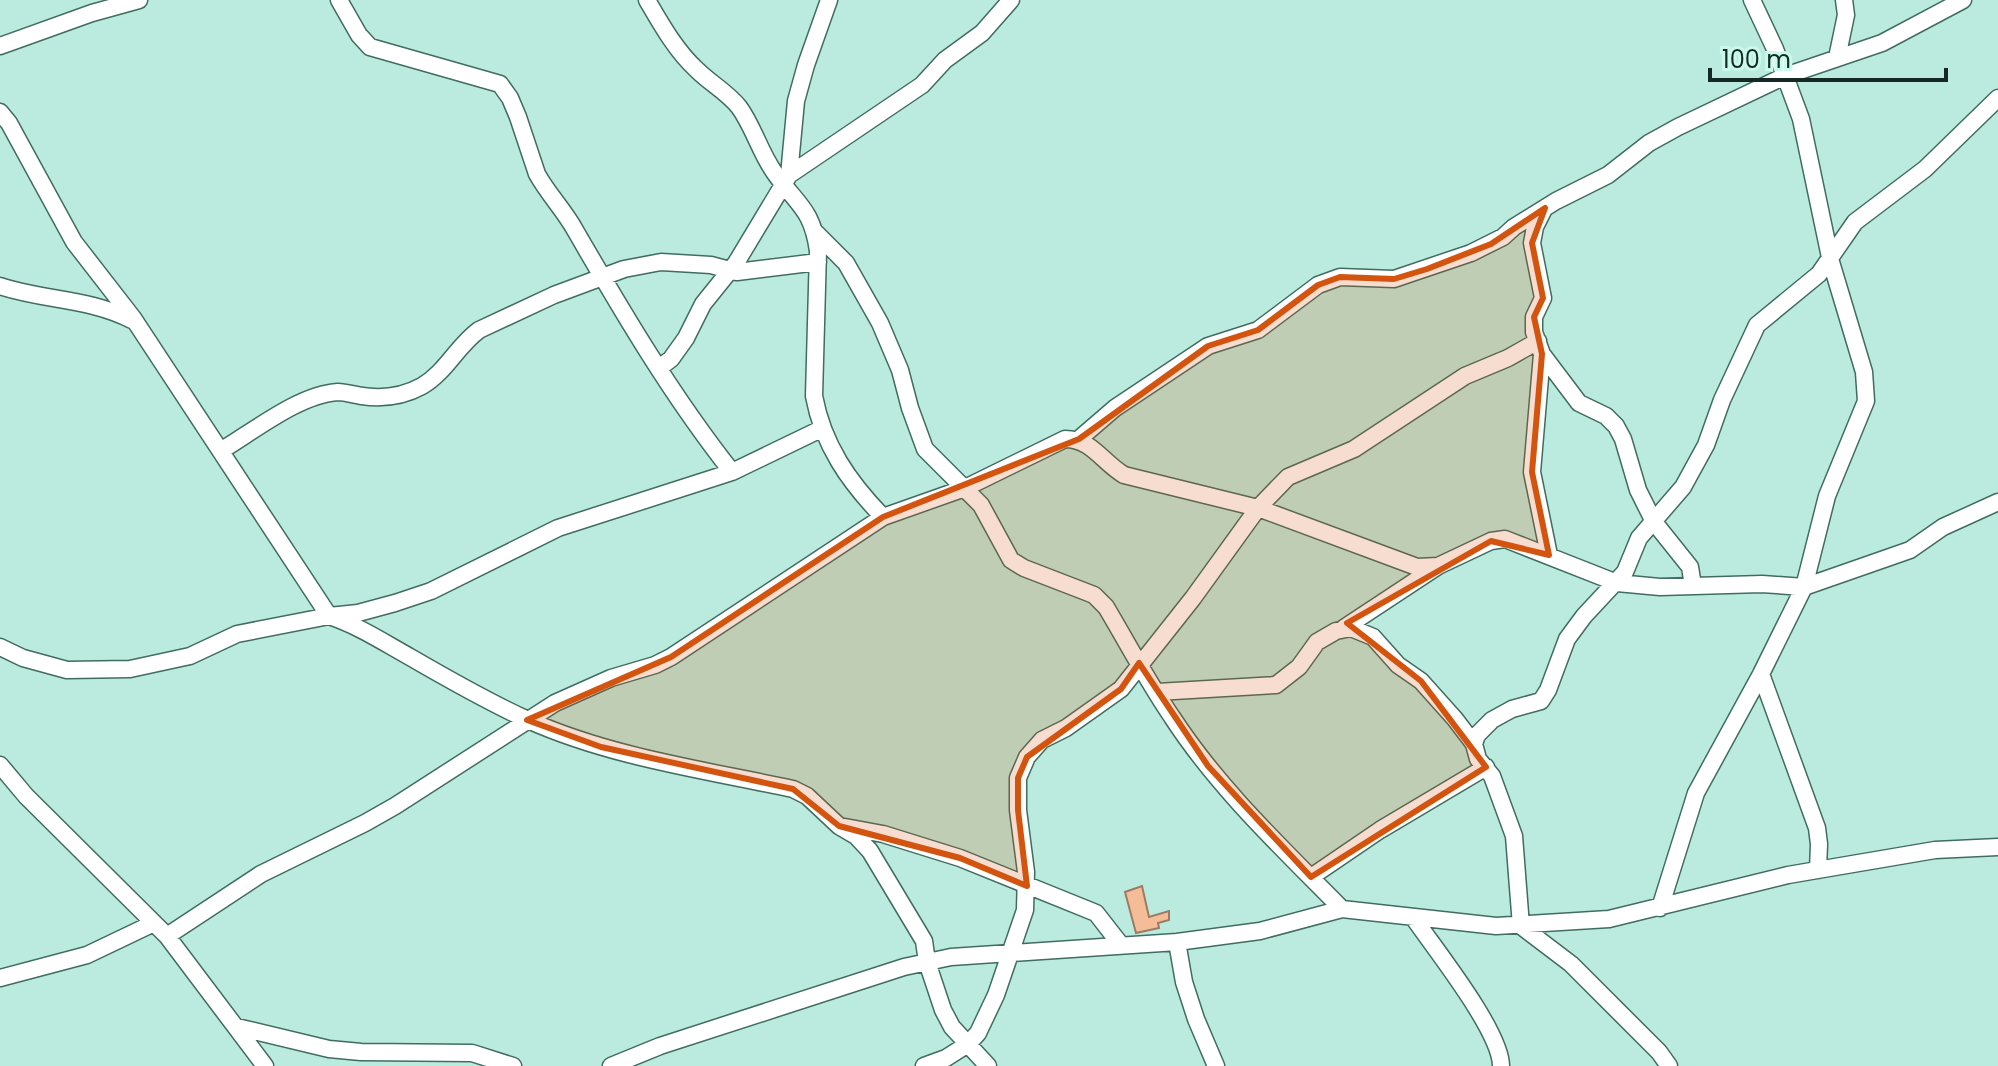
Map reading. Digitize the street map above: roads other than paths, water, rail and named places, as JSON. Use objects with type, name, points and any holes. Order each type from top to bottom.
[{"type":"street","points":[[0,46],[92,13],[139,0]]},
{"type":"street","points":[[339,0],[359,35],[370,47],[500,84],[514,108],[537,174],[573,226],[600,276],[703,436],[732,472]]},
{"type":"street","points":[[647,0],[666,32],[695,69],[741,110],[762,153],[786,179],[807,211],[815,232],[818,262],[814,396],[821,429],[845,474],[883,517]]},
{"type":"street","points":[[786,179],[796,101],[829,0]]},
{"type":"street","points":[[659,368],[671,359],[703,304],[730,270],[786,179],[922,85],[945,60],[982,33],[1011,0]]},
{"type":"street","points":[[1660,908],[1696,793],[1804,587],[1827,496],[1866,401],[1864,372],[1830,259],[1801,119],[1752,0]]},
{"type":"street","points":[[1837,58],[1846,15],[1844,0]]},
{"type":"street","points":[[167,936],[261,874],[395,806],[555,703],[671,657],[883,517],[965,488],[1065,439],[1079,439],[1115,408],[1198,352],[1258,330],[1318,285],[1340,277],[1394,279],[1491,244],[1545,208],[1608,175],[1649,143],[1668,133],[1785,76],[1900,35],[1963,0]]},
{"type":"street","points":[[1669,1066],[1659,1052],[1571,964],[1521,926],[1514,836],[1509,817],[1486,767],[1475,753],[1477,735],[1492,720],[1512,709],[1541,701],[1567,639],[1584,616],[1617,583],[1639,538],[1683,487],[1706,445],[1722,400],[1757,325],[1819,274],[1855,222],[1925,169],[1998,98]]},
{"type":"street","points":[[0,112],[15,133],[74,242],[137,323],[329,616],[358,626],[527,720],[601,747],[793,789],[807,796],[870,851],[924,941],[927,962],[952,1027],[988,1066]]},
{"type":"street","points":[[1545,208],[1535,227],[1532,243],[1543,298],[1534,317],[1534,332],[1540,348],[1579,403],[1606,416],[1616,426],[1638,490],[1654,522],[1690,567],[1693,586]]},
{"type":"street","points":[[815,232],[846,263],[880,323],[900,370],[925,449],[981,505],[1011,560],[1094,595],[1106,607],[1172,718],[1208,766],[1342,909]]},
{"type":"street","points":[[222,450],[292,408],[314,399],[337,392],[374,397],[395,396],[420,387],[440,373],[466,340],[479,330],[600,276],[661,262],[711,265],[737,272],[818,262]]},
{"type":"street","points":[[0,286],[46,298],[83,302],[112,310],[137,323]]},
{"type":"street","points":[[924,1066],[946,1058],[968,1044],[978,1033],[996,995],[1025,910],[1027,886],[1018,810],[1018,778],[1027,757],[1042,740],[1066,728],[1121,689],[1258,508],[1288,477],[1354,449],[1465,376],[1540,348]]},
{"type":"street","points":[[1540,348],[1532,472],[1549,555]]},
{"type":"street","points":[[0,647],[23,658],[67,670],[130,669],[190,656],[237,634],[358,613],[431,591],[558,528],[705,478],[732,472],[821,429]]},
{"type":"street","points":[[1079,439],[1110,467],[1124,475],[1258,508],[1417,567],[1438,566]]},
{"type":"street","points":[[1157,692],[1276,685],[1299,667],[1317,642],[1344,628],[1438,566],[1491,541],[1505,539],[1617,583],[1660,587],[1762,584],[1804,587],[1910,550],[1943,527],[1998,502]]},
{"type":"street","points":[[1344,628],[1361,631],[1381,644],[1398,665],[1421,681],[1474,744]]},
{"type":"street","points":[[1761,674],[1817,828],[1818,870]]},
{"type":"street","points":[[0,765],[26,796],[167,936],[265,1066]]},
{"type":"street","points":[[1311,877],[1380,830],[1486,767]]},
{"type":"street","points":[[839,826],[883,834],[960,858],[1096,913],[1121,945]]},
{"type":"street","points":[[611,1066],[660,1046],[904,967],[951,957],[1177,942],[1260,931],[1342,909],[1496,926],[1609,919],[1818,870],[1935,850],[1998,847]]},
{"type":"street","points":[[1413,917],[1469,998],[1503,1064]]},
{"type":"street","points":[[0,978],[87,955],[154,923]]},
{"type":"street","points":[[924,941],[951,957]]},
{"type":"street","points":[[1177,942],[1184,982],[1216,1066]]},
{"type":"street","points":[[237,1027],[329,1049],[472,1053],[513,1066]]}]
